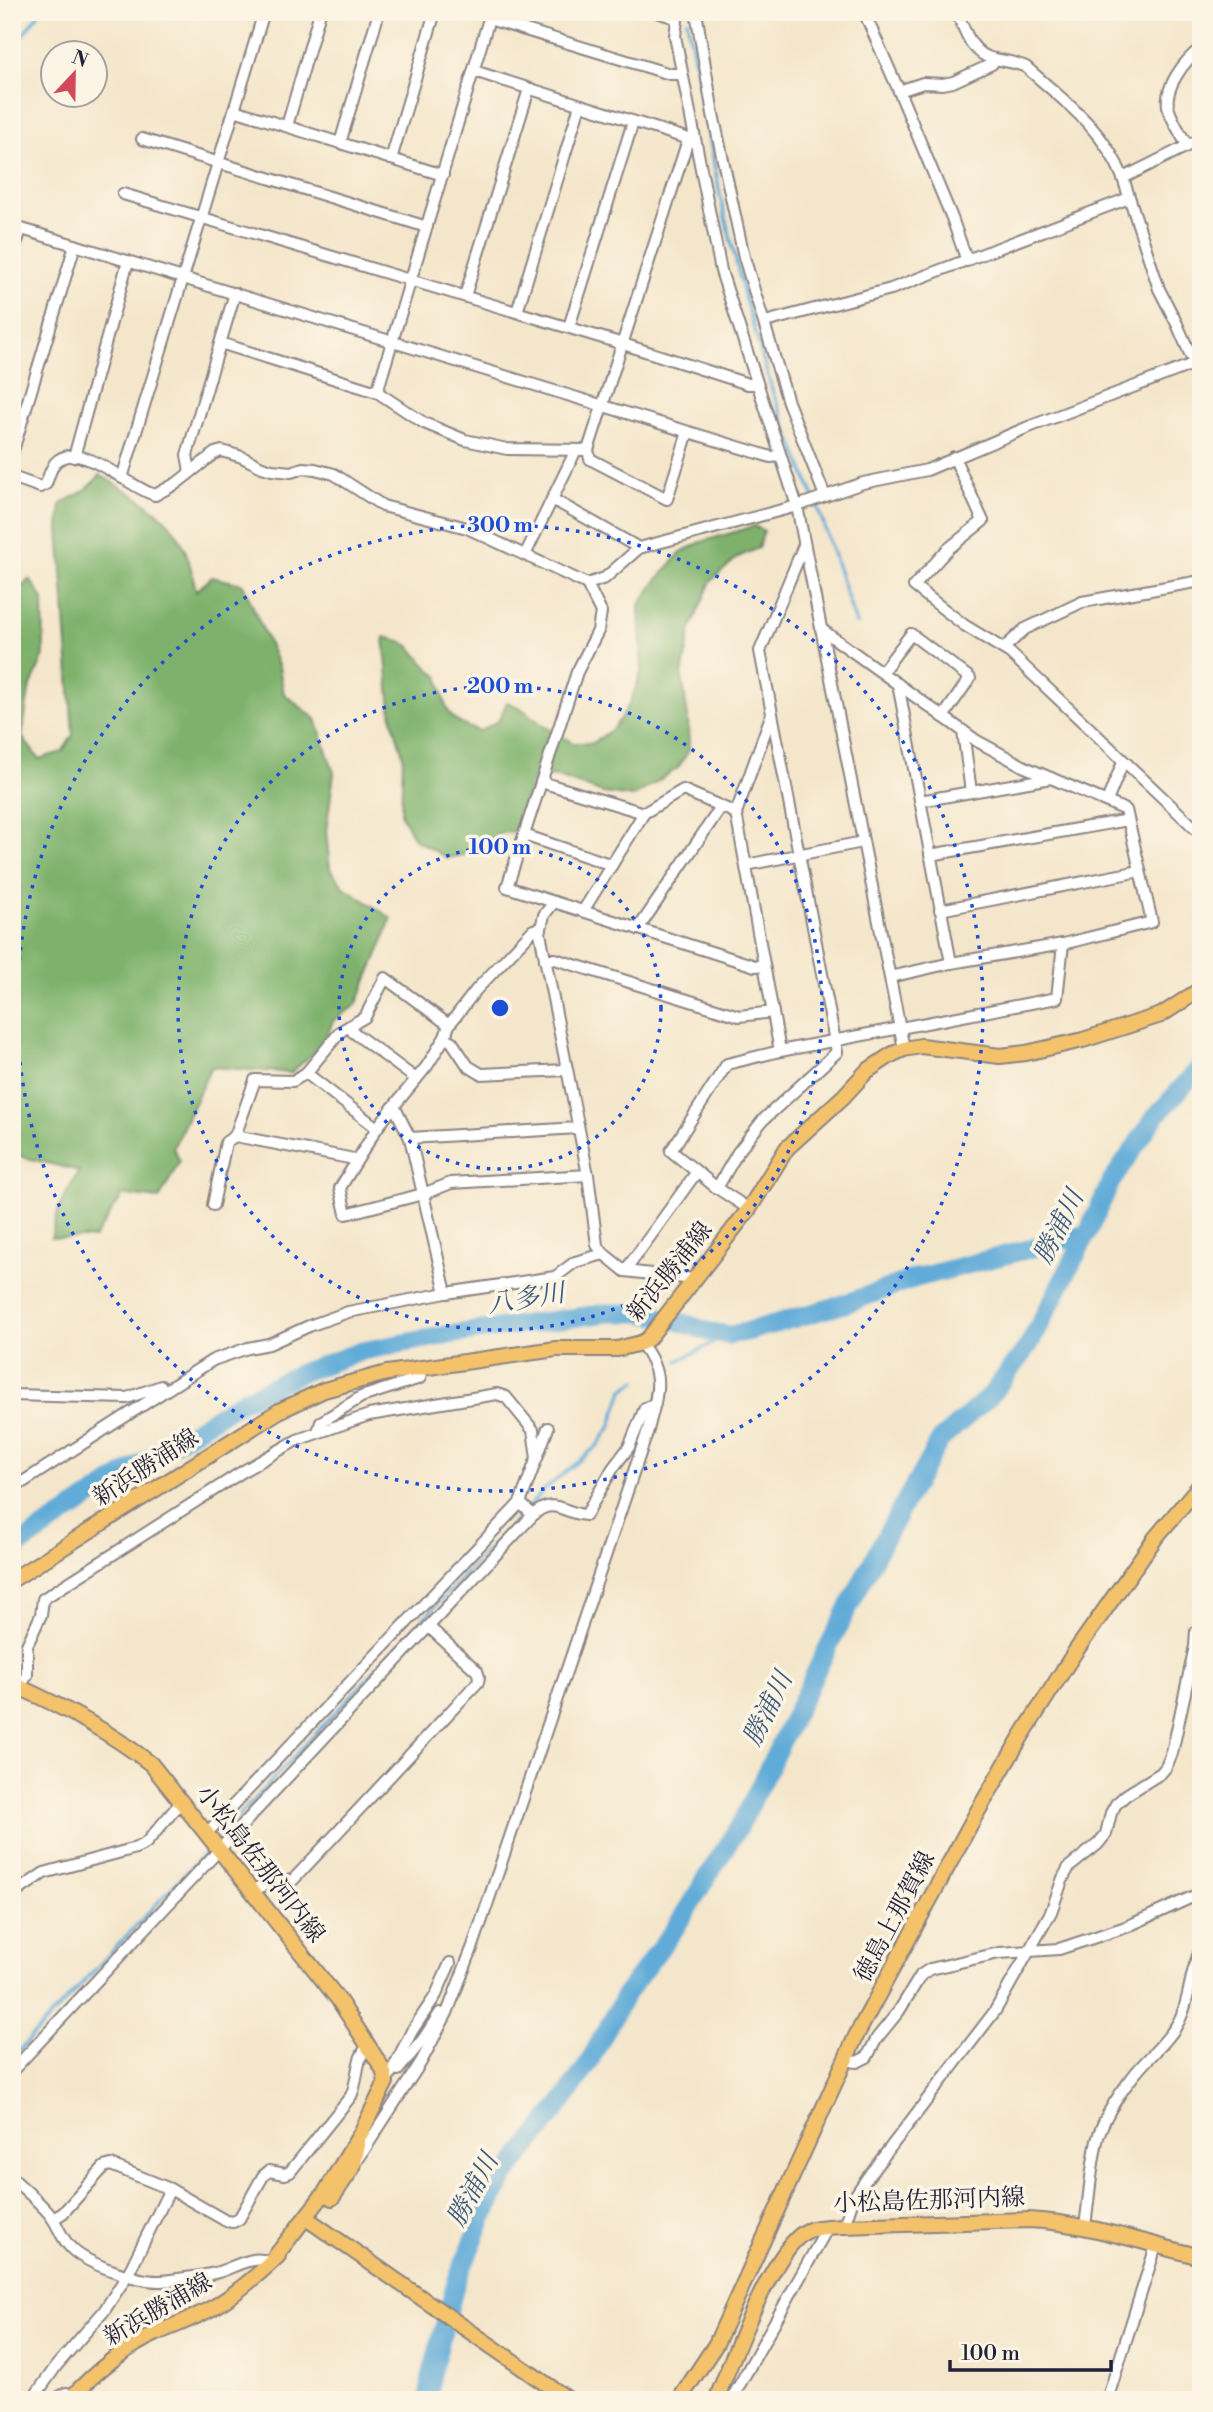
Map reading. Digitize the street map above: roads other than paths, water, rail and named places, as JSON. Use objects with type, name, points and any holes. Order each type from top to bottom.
[{"type":"main road","name":"新浜勝浦線","points":[[12,1580],[279,1411],[324,1391],[387,1373],[422,1367],[556,1349],[617,1349],[644,1341],[749,1209],[788,1148],[867,1071],[904,1049],[921,1046],[1000,1056],[1026,1054],[1083,1040],[1161,1015],[1201,989]]},
{"type":"main road","name":"徳島上那賀線","points":[[679,2400],[716,2344],[857,2034],[968,1828],[1021,1737],[1102,1612],[1156,1537],[1201,1484]]},
{"type":"main road","name":"小松島佐那河内線","points":[[16,1685],[134,1751],[151,1764],[338,1999],[383,2069],[386,2082]]},
{"type":"main road","points":[[314,2224],[326,2191],[361,2133],[386,2082]]},
{"type":"main road","points":[[314,2224],[353,2167],[361,2133]]},
{"type":"main road","name":"小松島佐那河内線","points":[[716,2400],[758,2299],[773,2272],[798,2238],[807,2231],[828,2227],[1056,2221],[1085,2226],[1201,2257]]},
{"type":"main road","name":"新浜勝浦線","points":[[71,2398],[123,2352],[221,2303],[314,2224]]},
{"type":"main road","points":[[314,2224],[569,2400]]},
{"type":"street","points":[[122,478],[264,12]]},
{"type":"street","points":[[287,126],[320,12]]},
{"type":"street","points":[[340,143],[379,12]]},
{"type":"street","points":[[391,159],[435,12]]},
{"type":"street","points":[[657,12],[677,15],[675,36],[692,140],[722,271],[797,506],[904,1049]]},
{"type":"street","points":[[696,12],[713,114],[744,257],[788,402],[825,496]]},
{"type":"street","points":[[864,12],[952,218],[967,261]]},
{"type":"street","points":[[957,12],[978,52],[1026,67],[1089,124],[1115,157],[1159,289],[1197,363],[1201,379]]},
{"type":"street","points":[[377,392],[490,15],[670,74],[682,74]]},
{"type":"street","points":[[1187,145],[1169,111],[1167,101],[1182,67],[1201,48]]},
{"type":"street","points":[[899,91],[923,83],[953,82],[992,64],[994,59]]},
{"type":"street","points":[[474,71],[692,140]]},
{"type":"street","points":[[465,296],[528,89]]},
{"type":"street","points":[[517,312],[580,105]]},
{"type":"street","points":[[234,110],[443,175]]},
{"type":"street","points":[[569,327],[633,122]]},
{"type":"street","points":[[142,139],[427,228]]},
{"type":"street","points":[[1123,178],[1201,139]]},
{"type":"street","points":[[688,432],[667,499],[590,459],[588,450],[601,405],[692,140]]},
{"type":"street","points":[[123,194],[569,327],[748,384],[757,384]]},
{"type":"street","points":[[765,322],[891,289],[1129,198]]},
{"type":"street","points":[[12,257],[16,227],[771,457],[779,456]]},
{"type":"street","points":[[12,454],[17,419],[75,245]]},
{"type":"street","points":[[74,457],[128,261]]},
{"type":"street","points":[[190,471],[187,455],[235,293]]},
{"type":"street","points":[[220,343],[377,392],[424,423],[465,440],[507,449],[588,450]]},
{"type":"street","points":[[587,584],[605,578],[639,548],[797,506],[863,484],[927,470],[954,457],[1197,363]]},
{"type":"street","points":[[526,555],[576,450]]},
{"type":"street","points":[[12,477],[40,487],[46,484],[55,463],[67,457],[83,458],[106,466],[135,487],[155,495],[177,483],[215,453],[222,451],[272,470],[291,472],[303,468],[334,474],[383,506],[467,528],[587,584],[601,612],[598,631],[577,672],[508,887],[755,966],[764,965]]},
{"type":"street","points":[[954,457],[983,522],[948,549],[914,586],[964,625],[982,634],[996,646],[1004,648],[1201,834]]},
{"type":"street","points":[[552,499],[639,548]]},
{"type":"street","points":[[717,1188],[738,1152],[763,1120],[837,1052],[760,651],[804,545]]},
{"type":"street","points":[[1004,648],[1025,629],[1082,602],[1201,582]]},
{"type":"street","points":[[821,629],[963,731],[1025,767],[1126,810],[1152,922],[1063,944],[951,963],[890,977]]},
{"type":"street","points":[[882,673],[911,634],[970,678],[943,716]]},
{"type":"street","points":[[898,684],[951,963]]},
{"type":"street","points":[[772,713],[736,814],[780,1051]]},
{"type":"street","points":[[963,731],[971,792]]},
{"type":"street","points":[[1107,802],[1123,762]]},
{"type":"street","points":[[920,802],[1051,778]]},
{"type":"street","points":[[541,782],[644,813]]},
{"type":"street","points":[[583,911],[644,813],[683,790],[736,814]]},
{"type":"street","points":[[638,929],[722,807]]},
{"type":"street","points":[[930,855],[1128,820]]},
{"type":"street","points":[[524,835],[612,865]]},
{"type":"street","points":[[746,865],[863,842]]},
{"type":"street","points":[[940,910],[1140,871]]},
{"type":"street","points":[[554,902],[544,915],[541,928],[588,1175],[597,1245],[625,1271],[691,1283]]},
{"type":"street","points":[[541,928],[533,930],[476,990],[449,1025],[445,1037],[416,1079],[377,1128],[340,1188],[346,1214],[423,1194],[451,1183],[588,1175]]},
{"type":"street","points":[[749,1209],[696,1173],[671,1151],[727,1064],[780,1051],[1058,998],[1063,944]]},
{"type":"street","points":[[545,959],[555,959],[739,1016],[773,1012]]},
{"type":"street","points":[[213,1205],[226,1142],[235,1136],[255,1080],[293,1081],[306,1073],[341,1031],[365,1017],[385,978],[449,1025]]},
{"type":"street","points":[[350,1026],[353,1032],[416,1079]]},
{"type":"street","points":[[445,1037],[452,1042],[468,1066],[481,1074],[566,1070]]},
{"type":"street","points":[[306,1073],[377,1128]]},
{"type":"street","points":[[394,1106],[410,1138],[446,1293]]},
{"type":"street","points":[[410,1138],[578,1128]]},
{"type":"street","points":[[235,1136],[356,1161]]},
{"type":"street","points":[[625,1271],[696,1173]]},
{"type":"street","points":[[12,1489],[213,1360],[269,1344],[322,1321],[367,1308],[555,1277],[575,1262],[604,1254]]},
{"type":"street","points":[[353,2167],[421,2062],[447,2013],[461,1977],[655,1404],[658,1386],[656,1365],[644,1341]]},
{"type":"street","points":[[318,1432],[321,1422],[362,1397],[420,1378],[422,1367]]},
{"type":"street","points":[[12,1395],[127,1398],[163,1385],[168,1388]]},
{"type":"street","points":[[16,1685],[27,1675],[27,1645],[41,1615],[43,1599],[245,1470],[297,1440],[369,1415],[498,1394],[506,1397],[533,1430],[537,1458]]},
{"type":"street","points":[[527,1509],[539,1510],[552,1505],[586,1515],[629,1447],[645,1408],[655,1404]]},
{"type":"street","points":[[214,1842],[429,1627],[527,1509],[537,1458],[548,1428]]},
{"type":"street","points":[[12,2071],[214,1842],[527,1509]]},
{"type":"street","points":[[252,1890],[267,1884],[293,1880],[478,1682],[477,1671],[429,1627]]},
{"type":"street","points":[[844,2227],[853,2199],[995,2011],[1051,1912],[1069,1867],[1098,1844],[1106,1834],[1111,1812],[1116,1804],[1166,1767],[1172,1753],[1196,1631],[1201,1631]]},
{"type":"street","points":[[12,1895],[44,1873],[146,1843],[181,1801]]},
{"type":"street","points":[[845,2060],[858,2062],[867,2057],[920,1975],[930,1969],[999,1952],[1059,1949],[1126,1927],[1201,1893]]},
{"type":"street","points":[[1085,2226],[1098,2139],[1105,2119],[1135,2073],[1177,2025],[1184,2011],[1194,1962],[1201,1949]]},
{"type":"street","points":[[386,2082],[412,2031],[436,1995],[450,1963]]},
{"type":"street","points":[[386,2082],[424,2038],[461,1977]]},
{"type":"street","points":[[53,2219],[63,2213],[104,2167],[111,2165],[170,2189],[226,2221],[239,2219],[263,2176],[269,2171],[285,2174],[290,2172],[351,2096],[356,2084],[360,2056],[369,2046]]},
{"type":"street","points":[[12,2178],[53,2219],[60,2236],[84,2260],[159,2281],[214,2273],[261,2258],[271,2262]]},
{"type":"street","points":[[32,2400],[57,2365],[104,2311],[128,2274],[170,2189]]},
{"type":"street","points":[[731,2400],[828,2227]]},
{"type":"street","points":[[1107,2400],[1156,2246]]},
{"type":"street","points":[[54,2400],[66,2393],[71,2398]]},
{"type":"waterway","points":[[12,49],[40,12]]},
{"type":"waterway","points":[[687,20],[721,200],[746,302],[773,393],[820,513],[856,624]]},
{"type":"waterway","name":"勝浦川","points":[[428,2400],[431,2377],[456,2282],[484,2216],[504,2178],[564,2100],[588,2064],[625,1995],[674,1930],[743,1820],[829,1645],[940,1440],[990,1396],[1029,1345],[1111,1182],[1156,1116],[1201,1066]]},
{"type":"waterway","name":"八多川","points":[[12,1550],[125,1474],[243,1400],[303,1372],[362,1351],[447,1335],[607,1313],[640,1313],[729,1335],[844,1304],[916,1278],[1087,1234]]},
{"type":"waterway","points":[[678,1361],[729,1335]]},
{"type":"waterway","points":[[217,1839],[545,1489],[597,1446],[610,1428],[623,1390],[637,1380]]},
{"type":"waterway","points":[[12,2058],[212,1845]]}]
